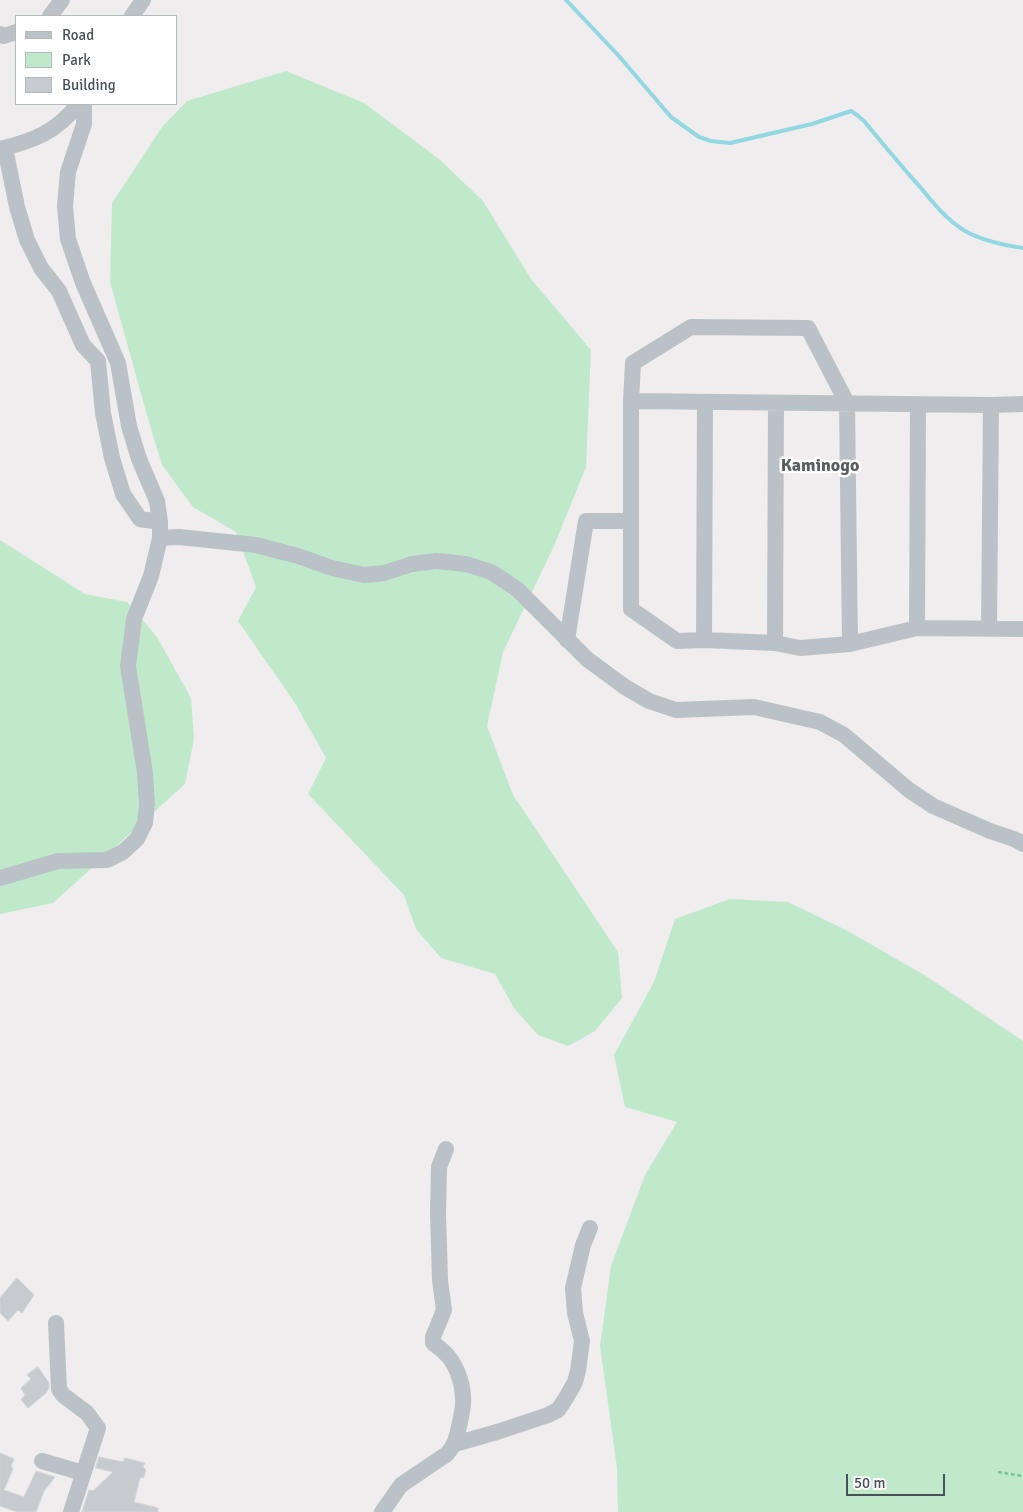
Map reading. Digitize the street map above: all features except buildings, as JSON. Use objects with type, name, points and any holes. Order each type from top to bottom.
[{"type":"street","points":[[51,15],[62,0]]},
{"type":"street","points":[[133,15],[142,0]]},
{"type":"street","points":[[0,34],[4,36],[15,32]]},
{"type":"street","points":[[77,105],[54,129],[42,136],[2,148],[27,240],[40,268],[59,291],[83,345],[98,360],[103,414],[112,458],[123,494],[140,519],[160,530],[179,537],[256,545],[298,556],[332,568],[364,575],[384,573],[412,564],[436,561],[466,564],[491,572],[517,589],[587,659],[626,687],[649,700],[676,710],[754,707],[820,722],[844,735],[908,790],[933,806],[1023,844]]},
{"type":"street","points":[[0,878],[58,861],[107,860],[124,852],[137,839],[145,823],[147,804],[145,774],[128,666],[134,619],[151,576],[160,530],[157,501],[139,459],[128,426],[118,362],[83,283],[68,239],[66,206],[68,172],[84,124],[84,105]]},
{"type":"street","points":[[850,644],[847,403],[808,328],[691,327],[633,363],[630,520],[631,609],[677,641],[704,640],[775,643],[800,648],[850,644],[918,628],[1023,629]]},
{"type":"street","points":[[631,401],[918,405],[1023,404]]},
{"type":"street","points":[[704,640],[705,402]]},
{"type":"street","points":[[775,643],[776,403]]},
{"type":"street","points":[[918,405],[918,628]]},
{"type":"street","points":[[989,629],[991,405]]},
{"type":"street","points":[[567,640],[586,522],[630,520]]},
{"type":"street","points":[[382,1512],[401,1485],[447,1454],[455,1444],[463,1403],[463,1392],[456,1367],[448,1355],[433,1343],[433,1337],[444,1310],[440,1280],[438,1214],[440,1167],[446,1149]]},
{"type":"street","points":[[455,1444],[548,1416],[558,1410],[566,1398],[575,1382],[582,1341],[575,1313],[573,1288],[583,1245],[590,1228]]},
{"type":"street","points":[[56,1323],[59,1389],[62,1395],[87,1413],[98,1428],[71,1512]]},
{"type":"street","points":[[42,1461],[83,1473]]},
{"type":"path","points":[[998,1472],[1023,1476]]},
{"type":"green space","points":[[286,71],[364,103],[439,159],[483,201],[531,279],[591,350],[586,467],[554,546],[503,652],[487,726],[513,795],[618,952],[622,998],[595,1031],[568,1046],[538,1035],[514,1008],[495,974],[441,958],[416,929],[404,895],[308,794],[326,758],[295,703],[238,621],[256,587],[236,532],[193,507],[162,465],[148,419],[110,282],[112,203],[162,127],[187,101]]},
{"type":"green space","points":[[0,540],[85,594],[127,602],[157,637],[191,698],[194,739],[185,784],[53,903],[0,914]]},
{"type":"green space","points":[[730,899],[788,902],[846,930],[926,976],[1023,1041],[1023,1512],[618,1512],[617,1468],[600,1346],[611,1266],[645,1175],[677,1122],[625,1107],[614,1055],[654,982],[675,919]]},
{"type":"waterway","points":[[566,0],[618,55],[671,117],[699,137],[711,141],[730,143],[812,124],[851,111],[864,121],[936,206],[952,222],[965,231],[986,240],[1023,248]]},
{"type":"district","name":"Kaminogo","points":[[820,466]]}]
